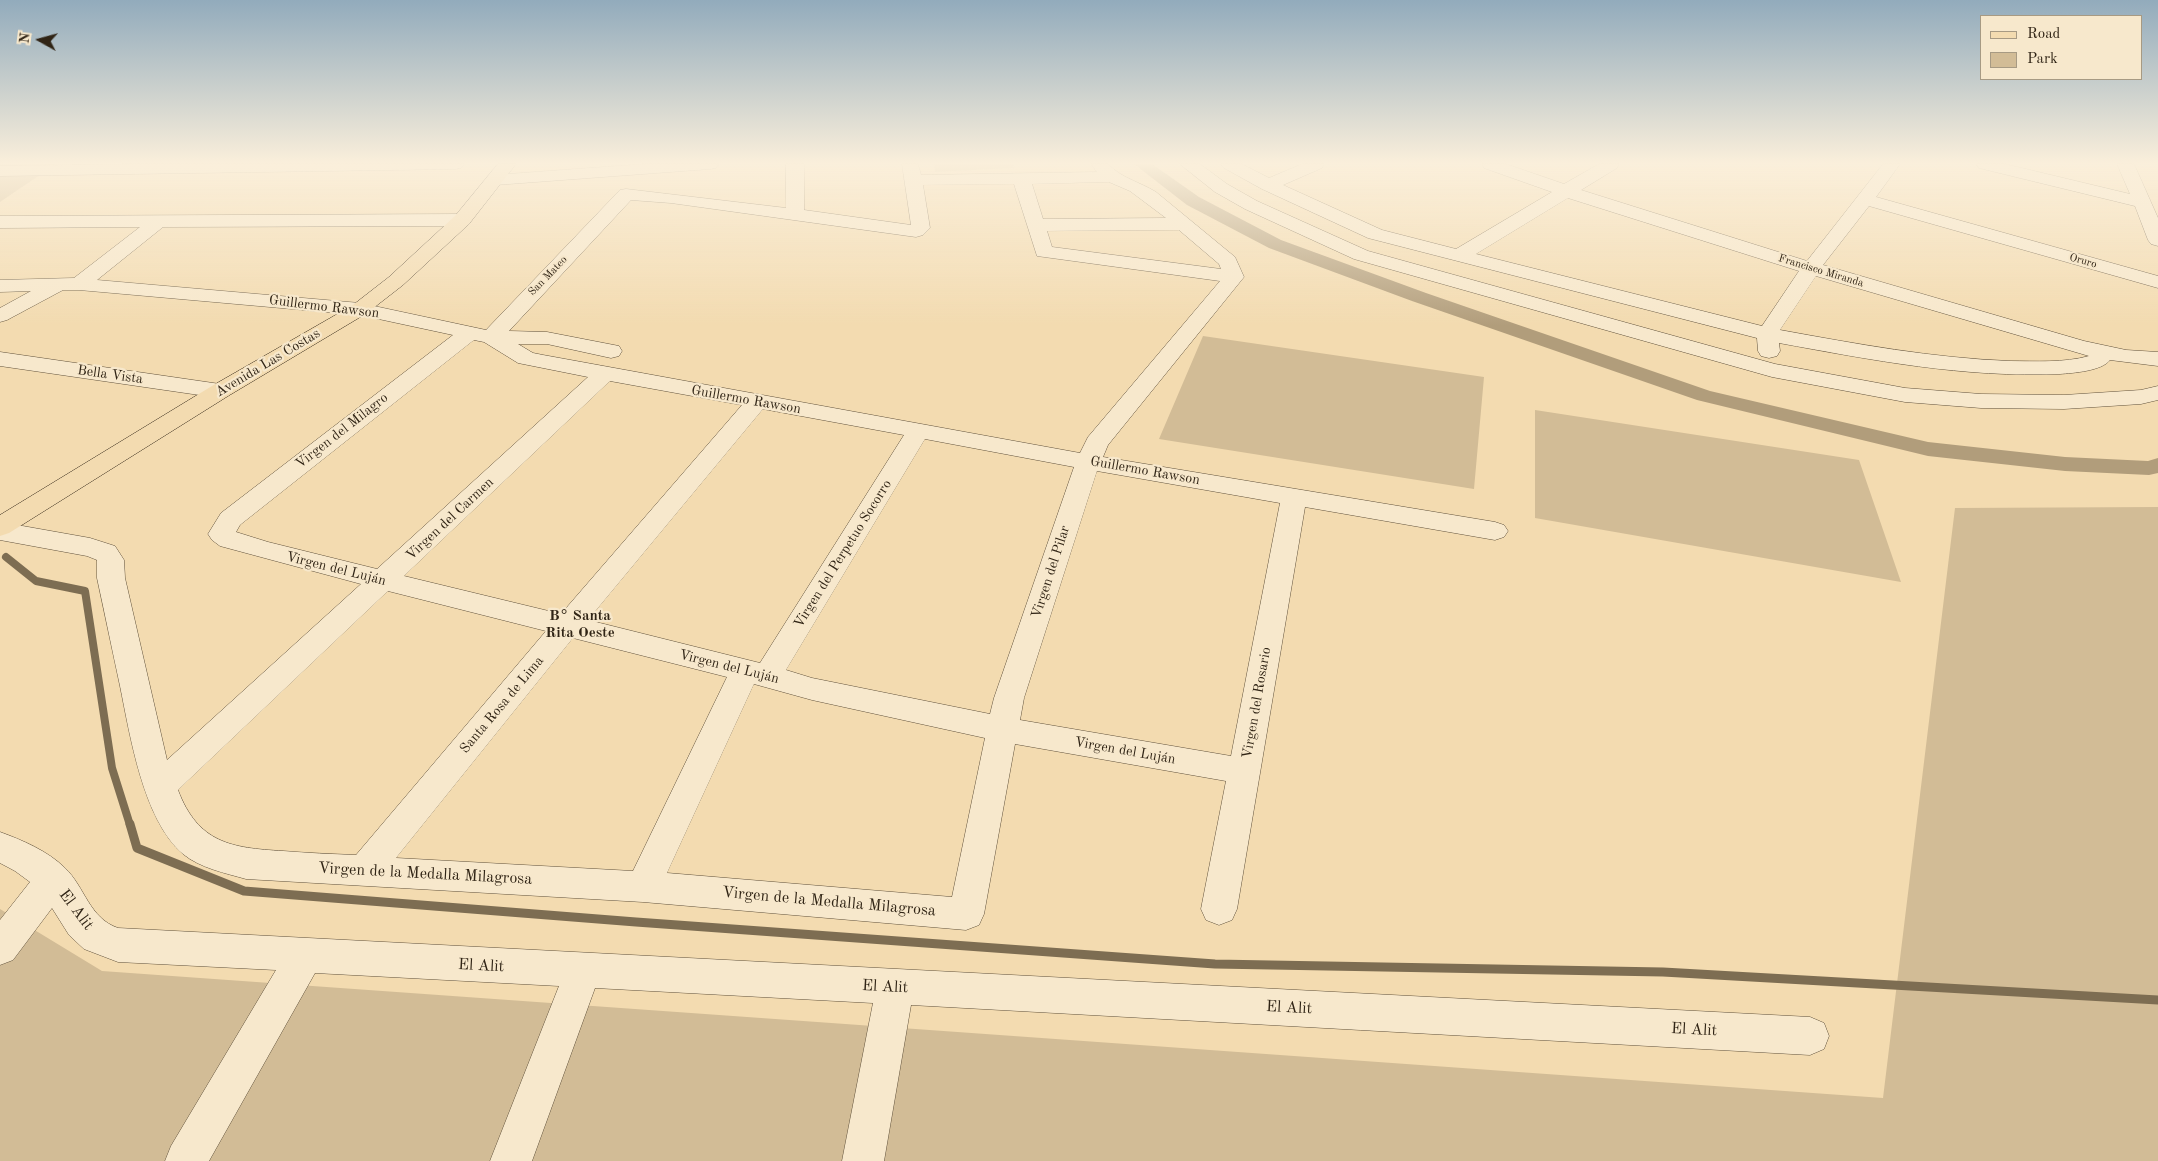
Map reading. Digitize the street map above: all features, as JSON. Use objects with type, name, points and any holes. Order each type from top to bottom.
[{"type":"main road","name":"Avenida Las Costas","points":[[0,526],[360,309],[396,281],[462,220]]},
{"type":"street","name":"San Mateo","points":[[480,335],[601,218]]},
{"type":"street","points":[[811,218],[916,231],[921,228],[919,218]]},
{"type":"street","points":[[1034,218],[1044,252],[1234,277],[1228,261],[1176,218]]},
{"type":"street","points":[[1281,218],[1346,248],[1422,273],[1772,370],[1905,395],[1981,401],[2064,402],[2141,397],[2158,393]]},
{"type":"street","points":[[1340,218],[1375,234],[1767,334],[1899,358],[1964,366],[2038,368],[2078,366],[2099,360],[2102,352]]},
{"type":"street","points":[[1458,256],[1521,218]]},
{"type":"street","name":"Francisco Miranda","points":[[1650,218],[2049,339],[2138,359],[2158,359]]},
{"type":"street","points":[[1772,370],[1767,334],[1811,268],[1849,218]]},
{"type":"street","name":"Oruro","points":[[1932,218],[2158,282]]},
{"type":"street","points":[[2149,218],[2158,240]]},
{"type":"street","points":[[0,222],[462,220]]},
{"type":"street","points":[[79,284],[159,221]]},
{"type":"street","points":[[1036,225],[1183,224]]},
{"type":"street","points":[[1346,248],[1375,234]]},
{"type":"street","name":"Virgen del Pilar","points":[[966,914],[979,862],[1009,698],[1088,462],[1097,442],[1234,277]]},
{"type":"street","name":"Guillermo Rawson","points":[[0,286],[79,284],[360,309],[480,335],[526,358],[608,362],[757,402],[1088,462],[1495,531]]},
{"type":"street","points":[[0,316],[58,285]]},
{"type":"street","name":"Virgen del Milagro","points":[[221,534],[230,519],[480,335]]},
{"type":"street","name":"Bella Vista","points":[[0,359],[220,392]]},
{"type":"street","name":"Virgen del Carmen","points":[[161,786],[384,581],[608,362]]},
{"type":"street","name":"Santa Rosa de Lima","points":[[365,870],[566,627],[757,402]]},
{"type":"street","name":"Virgen del Perpetuo Socorro","points":[[643,887],[756,673],[919,430]]},
{"type":"street","name":"Virgen del Rosario","points":[[1219,909],[1294,497]]},
{"type":"street","name":"Virgen de la Medalla Milagrosa","points":[[0,531],[90,547],[106,552],[111,560],[111,578],[151,759],[180,828],[196,845],[216,855],[246,864],[643,887],[966,914]]},
{"type":"street","name":"Virgen del Luján","points":[[221,534],[229,540],[267,551],[756,673],[812,689],[1002,729],[1245,771]]},
{"type":"street","name":"El Alit","points":[[0,848],[27,860],[53,879],[82,924],[97,937],[118,945],[1810,1036]]},
{"type":"street","points":[[0,948],[53,879]]},
{"type":"street","points":[[186,1161],[305,956]]},
{"type":"street","points":[[511,1161],[582,971]]},
{"type":"street","points":[[863,1161],[895,988]]},
{"type":"green space","points":[[1203,336],[1484,377],[1474,489],[1159,439]]},
{"type":"green space","points":[[1535,410],[1859,460],[1901,582],[1535,518]]},
{"type":"green space","points":[[2158,507],[2158,1161],[0,1161],[0,909],[102,971],[1883,1098],[1955,508]]},
{"type":"waterway","points":[[1226,218],[1275,244],[1419,297],[1704,396],[1928,449],[2065,464],[2149,468],[2158,465]]},
{"type":"waterway","points":[[6,557],[36,581],[85,591],[112,768],[130,825]]},
{"type":"waterway","points":[[130,824],[137,848],[244,891],[636,922],[1215,964],[1663,972],[2158,1000]]},
{"type":"district","name":"B° Santa Rita Oeste","points":[[580,624]]}]
